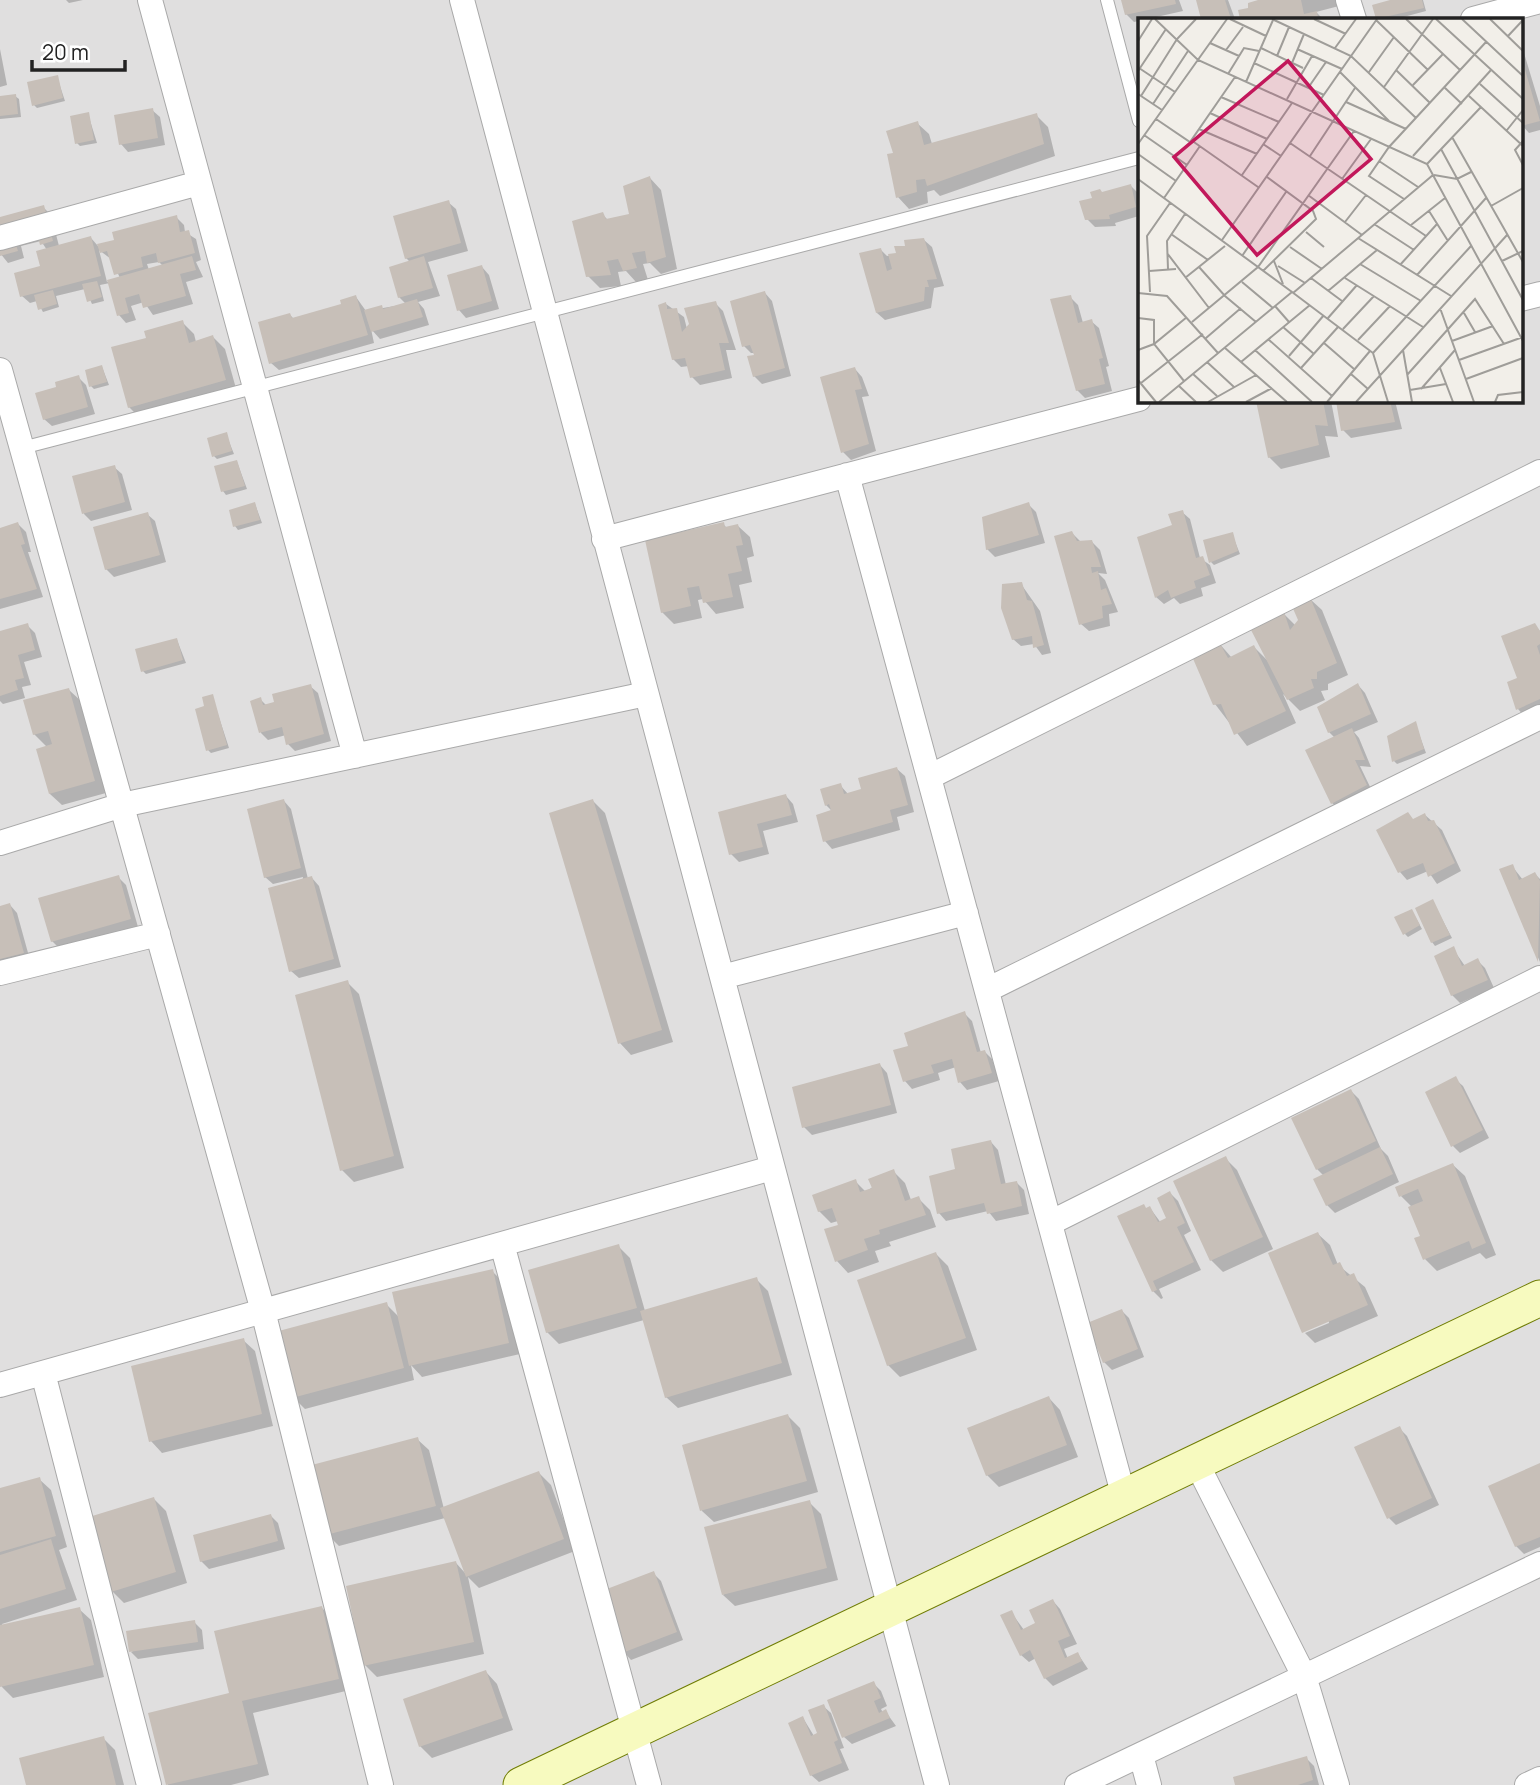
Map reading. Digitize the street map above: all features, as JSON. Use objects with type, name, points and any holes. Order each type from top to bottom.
[{"type":"street","points":[[150,0],[355,756]]},
{"type":"street","points":[[462,0],[937,1785]]},
{"type":"street","points":[[1348,0],[1354,18]]},
{"type":"street","points":[[1477,18],[1540,1]]},
{"type":"street","points":[[0,238],[199,183]]},
{"type":"street","points":[[1522,299],[1540,294]]},
{"type":"street","points":[[0,370],[263,1311],[381,1785]]},
{"type":"street","points":[[604,539],[1138,399]]},
{"type":"street","points":[[929,777],[1540,472]]},
{"type":"street","points":[[848,475],[1124,1497]]},
{"type":"street","points":[[0,843],[122,805],[646,694]]},
{"type":"street","points":[[987,990],[1540,717]]},
{"type":"street","points":[[722,977],[966,913]]},
{"type":"street","points":[[0,973],[158,934]]},
{"type":"street","points":[[1050,1223],[1540,978]]},
{"type":"street","points":[[0,1385],[772,1168]]},
{"type":"street","points":[[502,1244],[632,1732],[649,1785]]},
{"type":"street","points":[[521,1785],[1540,1298]]},
{"type":"street","points":[[43,1373],[149,1785]]},
{"type":"street","points":[[1196,1462],[1304,1676],[1337,1785]]},
{"type":"street","points":[[1077,1785],[1540,1564]]},
{"type":"street","points":[[1141,1755],[1149,1785]]},
{"type":"street","points":[[1527,1785],[1540,1779]]},
{"type":"lane","points":[[1107,0],[1138,117]]},
{"type":"lane","points":[[22,448],[1138,158]]},
{"type":"shaded area","points":[[0,0],[1540,0],[1540,1785],[0,1785]]},
{"type":"building","points":[[1121,0],[1175,0],[1176,4],[1125,15]]},
{"type":"building","points":[[1196,0],[1225,0],[1231,18],[1201,18]]},
{"type":"building","points":[[1258,0],[1301,0],[1304,14],[1317,11],[1318,18],[1240,18],[1238,10],[1248,8],[1248,3]]},
{"type":"building","points":[[1390,0],[1422,0],[1424,8],[1376,18],[1372,5]]},
{"type":"building","points":[[1522,59],[1540,121],[1522,126]]},
{"type":"building","points":[[58,75],[63,98],[32,106],[27,82]]},
{"type":"building","points":[[16,94],[18,114],[0,116],[0,96]]},
{"type":"building","points":[[153,108],[158,138],[119,145],[114,115]]},
{"type":"building","points":[[89,112],[94,140],[75,144],[70,116]]},
{"type":"building","points":[[1037,113],[1044,144],[927,186],[925,179],[916,180],[917,192],[896,198],[887,154],[893,153],[886,131],[918,121],[924,145]]},
{"type":"building","points":[[650,176],[666,257],[647,263],[645,251],[632,253],[637,268],[623,271],[618,259],[607,261],[611,275],[586,277],[572,221],[603,212],[606,219],[629,214],[623,186]]},
{"type":"building","points":[[1131,184],[1136,207],[1109,215],[1110,219],[1085,220],[1079,201],[1092,198],[1090,192],[1100,189],[1102,192]]},
{"type":"building","points":[[449,200],[461,243],[405,259],[393,216]]},
{"type":"building","points":[[44,205],[53,241],[40,245],[37,233],[14,239],[18,251],[0,256],[0,217]]},
{"type":"building","points":[[177,215],[180,232],[189,230],[195,253],[158,263],[156,253],[141,257],[143,267],[114,275],[107,251],[100,253],[97,244],[114,240],[112,232]]},
{"type":"building","points":[[91,236],[101,276],[20,297],[14,273],[40,266],[36,251]]},
{"type":"building","points":[[924,238],[937,279],[927,280],[929,287],[925,287],[924,301],[876,313],[859,253],[881,248],[887,271],[892,269],[888,254],[896,253],[894,246],[905,246],[904,240]]},
{"type":"building","points":[[192,256],[196,270],[180,274],[186,296],[143,308],[139,294],[125,298],[129,313],[117,316],[107,280]]},
{"type":"building","points":[[424,256],[433,288],[398,298],[389,267]]},
{"type":"building","points":[[482,265],[492,301],[457,311],[447,275]]},
{"type":"building","points":[[97,281],[102,297],[87,302],[82,284]]},
{"type":"building","points":[[53,290],[57,304],[38,310],[34,295]]},
{"type":"building","points":[[765,291],[785,368],[753,377],[747,356],[754,355],[750,345],[742,347],[730,301]]},
{"type":"building","points":[[356,295],[368,335],[269,364],[258,322],[290,313],[292,318],[341,304],[340,300]]},
{"type":"building","points":[[1071,295],[1078,323],[1092,319],[1103,358],[1099,359],[1105,384],[1076,391],[1050,299]]},
{"type":"building","points":[[417,299],[423,317],[371,332],[364,310],[382,305],[383,309]]},
{"type":"building","points":[[716,301],[729,343],[719,343],[725,370],[690,378],[685,358],[672,360],[658,305],[666,302],[667,309],[677,308],[682,332],[689,324],[684,308]]},
{"type":"building","points":[[183,320],[189,343],[213,335],[226,380],[128,408],[111,347],[146,338],[144,331]]},
{"type":"building","points":[[102,365],[107,382],[89,387],[85,370]]},
{"type":"building","points":[[855,367],[862,389],[855,390],[869,444],[841,453],[820,377]]},
{"type":"building","points":[[79,375],[88,407],[43,420],[35,393],[56,387],[55,382]]},
{"type":"building","points":[[1256,402],[1323,402],[1328,426],[1315,425],[1319,445],[1268,458]]},
{"type":"building","points":[[1336,402],[1390,402],[1395,422],[1341,431]]},
{"type":"building","points":[[227,432],[232,451],[212,457],[207,438]]},
{"type":"building","points":[[237,460],[245,486],[221,492],[214,466]]},
{"type":"building","points":[[115,465],[125,502],[82,514],[72,476]]},
{"type":"building","points":[[255,502],[260,520],[233,527],[229,510]]},
{"type":"building","points":[[1029,502],[1039,535],[986,550],[982,517]]},
{"type":"building","points":[[1183,510],[1196,558],[1203,556],[1210,575],[1194,581],[1196,588],[1171,598],[1168,590],[1155,598],[1137,537],[1172,525],[1168,514]]},
{"type":"building","points":[[148,512],[160,555],[105,570],[93,527]]},
{"type":"building","points":[[18,522],[25,544],[21,545],[37,589],[0,599],[0,528]]},
{"type":"building","points":[[724,522],[725,527],[738,524],[743,545],[736,546],[742,571],[728,574],[733,597],[703,603],[699,586],[687,588],[691,606],[661,613],[645,540]]},
{"type":"building","points":[[1072,531],[1077,541],[1092,540],[1101,567],[1091,567],[1092,573],[1098,571],[1101,590],[1106,588],[1112,604],[1102,606],[1103,618],[1079,625],[1054,536]]},
{"type":"building","points":[[1233,532],[1238,551],[1209,563],[1203,540]]},
{"type":"building","points":[[1022,582],[1027,600],[1032,601],[1044,645],[1033,648],[1032,636],[1012,640],[1001,608],[1002,584]]},
{"type":"building","points":[[1310,597],[1337,663],[1317,672],[1317,679],[1311,679],[1314,688],[1287,700],[1251,630],[1284,612],[1290,630],[1298,620],[1291,604]]},
{"type":"building","points":[[28,623],[35,650],[18,655],[24,678],[15,680],[18,690],[0,696],[0,631]]},
{"type":"building","points":[[1535,623],[1540,631],[1540,644],[1537,646],[1540,655],[1540,699],[1516,710],[1507,682],[1517,678],[1501,636]]},
{"type":"building","points":[[177,638],[183,660],[141,672],[135,649]]},
{"type":"building","points":[[1218,640],[1228,658],[1254,645],[1286,711],[1234,735],[1221,704],[1213,705],[1191,654]]},
{"type":"building","points":[[1358,683],[1371,714],[1328,733],[1317,707]]},
{"type":"building","points":[[311,684],[324,734],[286,745],[282,727],[259,733],[250,701],[261,697],[263,705],[274,702],[272,694]]},
{"type":"building","points":[[69,688],[95,781],[49,794],[36,749],[52,744],[48,731],[33,735],[23,700]]},
{"type":"building","points":[[213,694],[227,745],[206,751],[195,709],[204,706],[202,697]]},
{"type":"building","points":[[1416,721],[1424,749],[1392,762],[1387,736]]},
{"type":"building","points":[[1352,728],[1365,760],[1355,760],[1367,785],[1331,804],[1305,750]]},
{"type":"building","points":[[897,767],[908,805],[890,810],[893,822],[823,842],[816,815],[831,810],[829,804],[825,806],[820,789],[841,783],[844,794],[861,789],[858,778]]},
{"type":"building","points":[[786,794],[792,815],[757,824],[763,847],[729,855],[718,812]]},
{"type":"building","points":[[284,799],[301,868],[264,878],[247,809]]},
{"type":"building","points":[[593,799],[662,1030],[618,1044],[549,813]]},
{"type":"building","points":[[1408,812],[1413,819],[1425,813],[1428,821],[1434,820],[1455,863],[1428,877],[1423,863],[1398,873],[1376,830]]},
{"type":"building","points":[[1513,864],[1519,880],[1535,872],[1540,881],[1538,962],[1499,869]]},
{"type":"building","points":[[119,875],[131,919],[51,942],[38,898]]},
{"type":"building","points":[[312,876],[334,959],[289,972],[268,888]]},
{"type":"building","points":[[1433,899],[1450,935],[1431,943],[1415,908]]},
{"type":"building","points":[[10,903],[24,953],[0,959],[0,906]]},
{"type":"building","points":[[1412,909],[1420,925],[1403,935],[1394,917]]},
{"type":"building","points":[[1454,946],[1462,966],[1478,958],[1488,980],[1451,996],[1434,956]]},
{"type":"building","points":[[348,980],[394,1156],[340,1171],[295,995]]},
{"type":"building","points":[[965,1011],[977,1052],[985,1050],[992,1073],[958,1083],[952,1059],[931,1065],[934,1073],[903,1082],[893,1050],[908,1046],[904,1033]]},
{"type":"building","points":[[880,1063],[891,1105],[802,1128],[792,1087]]},
{"type":"building","points":[[1456,1076],[1483,1130],[1451,1147],[1425,1092]]},
{"type":"building","points":[[1351,1089],[1376,1141],[1316,1170],[1291,1118]]},
{"type":"building","points":[[991,1140],[1001,1184],[1017,1181],[1022,1206],[987,1214],[984,1203],[937,1214],[929,1176],[955,1169],[951,1149]]},
{"type":"building","points":[[1380,1147],[1393,1174],[1326,1206],[1313,1179]]},
{"type":"building","points":[[1226,1156],[1263,1237],[1210,1261],[1173,1181]]},
{"type":"building","points":[[1453,1163],[1486,1243],[1472,1249],[1469,1241],[1423,1260],[1414,1238],[1420,1236],[1408,1207],[1423,1201],[1418,1189],[1399,1197],[1395,1187]]},
{"type":"building","points":[[894,1169],[905,1201],[919,1196],[926,1215],[879,1230],[880,1234],[864,1239],[868,1250],[835,1262],[824,1229],[838,1225],[832,1208],[818,1212],[812,1195],[856,1179],[860,1192],[872,1188],[868,1179]]},
{"type":"building","points":[[1170,1191],[1185,1223],[1177,1227],[1194,1262],[1153,1281],[1157,1290],[1152,1292],[1117,1216],[1144,1204],[1146,1208],[1150,1206],[1158,1222],[1166,1218],[1157,1198]]},
{"type":"building","points":[[1318,1232],[1333,1265],[1340,1262],[1347,1276],[1354,1273],[1368,1305],[1302,1333],[1268,1253]]},
{"type":"building","points":[[619,1244],[637,1308],[546,1333],[528,1270]]},
{"type":"building","points":[[936,1252],[966,1338],[887,1366],[857,1280]]},
{"type":"building","points":[[493,1269],[509,1343],[409,1366],[392,1292]]},
{"type":"building","points":[[757,1277],[782,1363],[665,1398],[640,1311]]},
{"type":"building","points":[[387,1302],[404,1368],[292,1398],[275,1332]]},
{"type":"building","points":[[1122,1309],[1138,1349],[1103,1363],[1087,1323]]},
{"type":"building","points":[[244,1338],[262,1414],[149,1442],[131,1366]]},
{"type":"building","points":[[1049,1396],[1067,1445],[986,1476],[967,1428]]},
{"type":"building","points":[[788,1414],[807,1481],[700,1511],[682,1445]]},
{"type":"building","points":[[1400,1426],[1432,1498],[1387,1519],[1354,1447]]},
{"type":"building","points":[[418,1437],[436,1506],[326,1535],[308,1466]]},
{"type":"building","points":[[1540,1463],[1540,1537],[1515,1547],[1488,1486]]},
{"type":"building","points":[[539,1471],[564,1539],[466,1577],[440,1508]]},
{"type":"building","points":[[40,1477],[56,1536],[0,1552],[0,1488]]},
{"type":"building","points":[[154,1497],[176,1572],[111,1592],[89,1517]]},
{"type":"building","points":[[810,1500],[827,1568],[722,1595],[704,1527]]},
{"type":"building","points":[[271,1514],[278,1541],[200,1562],[193,1535]]},
{"type":"building","points":[[51,1539],[66,1589],[0,1609],[0,1555]]},
{"type":"building","points":[[456,1561],[474,1642],[363,1666],[346,1586]]},
{"type":"building","points":[[654,1571],[677,1632],[622,1653],[599,1592]]},
{"type":"building","points":[[1053,1599],[1070,1636],[1058,1641],[1065,1658],[1078,1652],[1082,1661],[1044,1679],[1030,1650],[1020,1656],[1000,1615],[1012,1610],[1021,1630],[1035,1623],[1029,1610]]},
{"type":"building","points":[[322,1606],[339,1679],[242,1701],[258,1764],[166,1785],[148,1713],[229,1693],[214,1631]]},
{"type":"building","points":[[80,1607],[94,1665],[0,1687],[0,1625]]},
{"type":"building","points":[[195,1620],[198,1642],[129,1652],[126,1631]]},
{"type":"building","points":[[486,1670],[503,1718],[419,1747],[403,1699]]},
{"type":"building","points":[[874,1681],[881,1698],[874,1701],[879,1713],[886,1709],[890,1718],[842,1738],[827,1700]]},
{"type":"building","points":[[824,1704],[838,1740],[834,1742],[842,1763],[810,1776],[788,1723],[803,1716],[811,1736],[817,1733],[808,1710]]},
{"type":"building","points":[[104,1736],[116,1785],[26,1785],[19,1758]]},
{"type":"building","points":[[1307,1756],[1313,1780],[1298,1785],[1235,1785],[1233,1777]]}]
